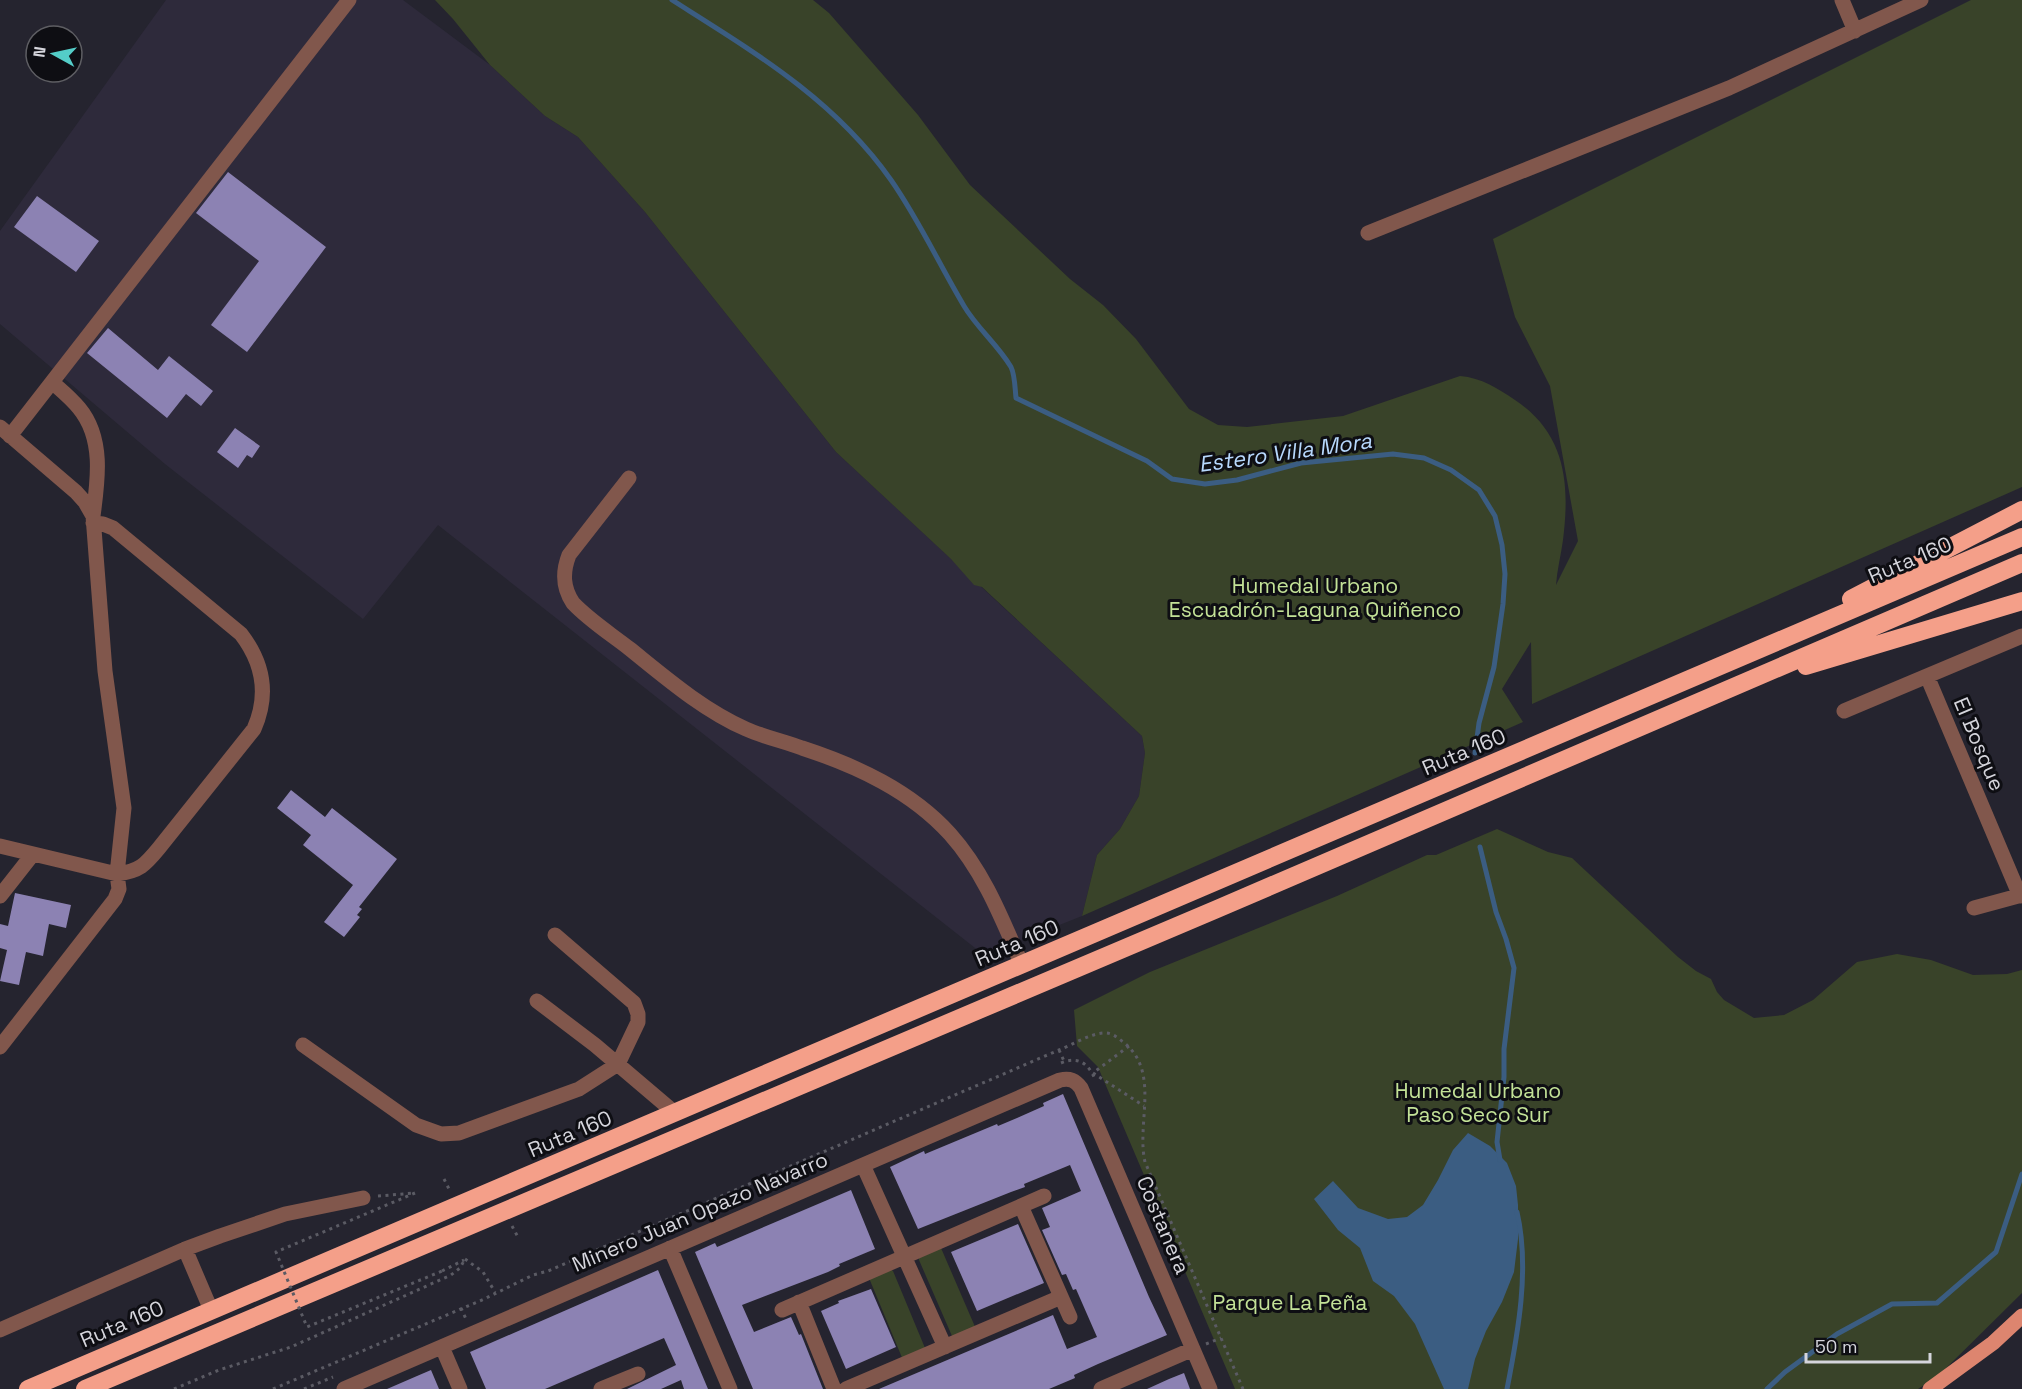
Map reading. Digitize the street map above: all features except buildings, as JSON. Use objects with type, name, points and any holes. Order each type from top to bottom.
[{"type":"highway","points":[[1768,645],[1889,578],[2022,510]]},
{"type":"highway","name":"Ruta 160","points":[[28,1389],[2022,537]]},
{"type":"highway","points":[[86,1389],[1228,904],[2022,563]]},
{"type":"highway","points":[[1710,696],[2022,601]]},
{"type":"main road","points":[[1930,1389],[1993,1343],[2022,1316]]},
{"type":"street","points":[[0,846],[117,874],[133,872],[148,862],[254,729],[262,705],[263,680],[250,645],[231,625],[113,528],[93,519],[85,502],[76,492],[5,431],[51,382],[349,0]]},
{"type":"street","points":[[1842,0],[1855,31]]},
{"type":"street","points":[[1368,233],[1729,88],[1916,1]]},
{"type":"street","points":[[0,1047],[116,899],[119,890],[117,874],[124,808],[105,671],[93,519],[98,468],[94,436],[80,409],[51,382]]},
{"type":"street","points":[[629,478],[569,555],[564,580],[573,603],[664,676],[724,718],[767,737],[855,768],[896,790],[933,817],[964,850],[987,886],[1022,965]]},
{"type":"street","points":[[1844,711],[2022,636]]},
{"type":"street","name":"El Bosque","points":[[1927,676],[2021,895]]},
{"type":"street","points":[[0,896],[33,854]]},
{"type":"street","points":[[1974,908],[2021,895]]},
{"type":"street","points":[[303,1045],[416,1125],[441,1134],[459,1132],[579,1089],[618,1064],[638,1022],[638,1014],[634,1003],[555,935]]},
{"type":"street","points":[[537,1001],[618,1064],[675,1113]]},
{"type":"street","name":"Minero Juan Opazo Navarro","points":[[339,1382],[442,1347],[667,1241],[863,1165],[1060,1080],[1073,1080]]},
{"type":"street","name":"Costanera","points":[[1073,1080],[1081,1088],[1210,1389]]},
{"type":"street","points":[[863,1165],[945,1347]]},
{"type":"street","points":[[782,1310],[1044,1196]]},
{"type":"street","points":[[0,1330],[185,1249],[285,1214],[363,1198]]},
{"type":"street","points":[[1020,1206],[1070,1317]]},
{"type":"street","points":[[667,1241],[730,1389]]},
{"type":"street","points":[[185,1249],[211,1310]]},
{"type":"street","points":[[846,1389],[1061,1298]]},
{"type":"street","points":[[799,1302],[834,1389]]},
{"type":"street","points":[[442,1347],[460,1389]]},
{"type":"street","points":[[1101,1389],[1193,1349]]},
{"type":"street","points":[[601,1389],[620,1385],[638,1374]]},
{"type":"path","points":[[273,1389],[533,1275],[548,1271],[1104,1032],[1115,1036],[1129,1046],[1142,1071],[1146,1092],[1142,1148],[1145,1162],[1244,1389]]},
{"type":"path","points":[[1093,1073],[1129,1046]]},
{"type":"path","points":[[1059,1050],[1064,1061]]},
{"type":"path","points":[[1053,1066],[1064,1061],[1081,1061],[1090,1068],[1097,1084]]},
{"type":"path","points":[[1093,1073],[1145,1106]]},
{"type":"path","points":[[363,1198],[415,1193],[276,1252],[307,1327],[442,1271],[465,1259]]},
{"type":"path","points":[[659,1223],[667,1241]]},
{"type":"path","points":[[465,1259],[483,1272],[495,1292]]},
{"type":"path","points":[[174,1389],[219,1370],[291,1347],[328,1331],[451,1275],[460,1268],[465,1259]]},
{"type":"path","points":[[456,1324],[466,1319],[461,1308]]},
{"type":"path","points":[[1213,1352],[1209,1343],[1221,1338]]},
{"type":"path","points":[[304,1389],[339,1382]]},
{"type":"shaded area","points":[[166,0],[403,0],[490,65],[545,116],[578,137],[645,212],[836,452],[1142,736],[1145,753],[1139,796],[1120,829],[1097,855],[1082,916],[984,955],[438,525],[363,619],[165,464],[0,324],[0,231]]},
{"type":"green space","name":"Humedal Urbano Escuadrón-Laguna Quiñenco","points":[[435,0],[813,0],[829,13],[918,115],[970,185],[1070,279],[1103,305],[1136,339],[1189,409],[1218,425],[1247,427],[1343,416],[1460,376],[1482,381],[1532,413],[1545,428],[1554,444],[1561,462],[1564,480],[1565,519],[1556,585],[1578,541],[1550,386],[1515,317],[1493,239],[1971,0],[2022,0],[2022,487],[1532,704],[1531,642],[1502,689],[1523,722],[1082,916],[1097,855],[1120,829],[1139,796],[1145,753],[1142,736],[982,587],[974,585],[951,559],[836,452],[645,212],[578,137],[545,116],[490,65]]},
{"type":"green space","name":"Humedal Urbano Paso Seco Sur","points":[[1497,829],[1548,852],[1572,858],[1678,957],[1711,979],[1724,1000],[1754,1018],[1784,1015],[1813,1000],[1857,962],[1897,954],[1931,960],[1973,975],[2007,974],[2022,970],[2022,1293],[1937,1377],[1918,1389],[1235,1389],[1098,1067],[1077,1046],[1074,1010],[1150,972],[1337,896],[1427,855],[1436,855]]},
{"type":"green space","points":[[941,1248],[976,1329],[952,1336],[919,1260]]},
{"type":"green space","points":[[890,1269],[893,1271],[925,1348],[903,1360],[869,1278]]},
{"type":"water","points":[[1468,1133],[1490,1146],[1507,1163],[1516,1186],[1518,1239],[1514,1272],[1502,1302],[1486,1331],[1475,1359],[1468,1389],[1444,1389],[1415,1324],[1394,1296],[1373,1281],[1360,1248],[1338,1230],[1314,1199],[1333,1181],[1358,1208],[1388,1219],[1407,1217],[1423,1205],[1453,1150]]},
{"type":"waterway","name":"Estero Villa Mora","points":[[672,0],[791,79],[818,101],[869,151],[901,195],[969,314],[1011,367],[1016,398],[1147,461],[1172,479],[1205,484],[1237,480],[1301,463],[1393,454],[1424,458],[1451,470],[1479,490],[1495,516],[1502,545],[1505,574],[1494,667],[1479,723],[1475,753]]},
{"type":"waterway","name":"Estero Villa Mora","points":[[1480,847],[1496,912],[1514,968],[1504,1049],[1504,1077],[1497,1142],[1500,1160]]},
{"type":"waterway","points":[[1767,1389],[1785,1372],[1837,1334],[1892,1304],[1937,1303],[1996,1252],[2022,1174]]},
{"type":"waterway","name":"Estero Villa Mora","points":[[1507,1389],[1521,1300],[1522,1255],[1517,1212]]},
{"type":"park label","name":"Parque La Peña","points":[[1290,1303]]}]
